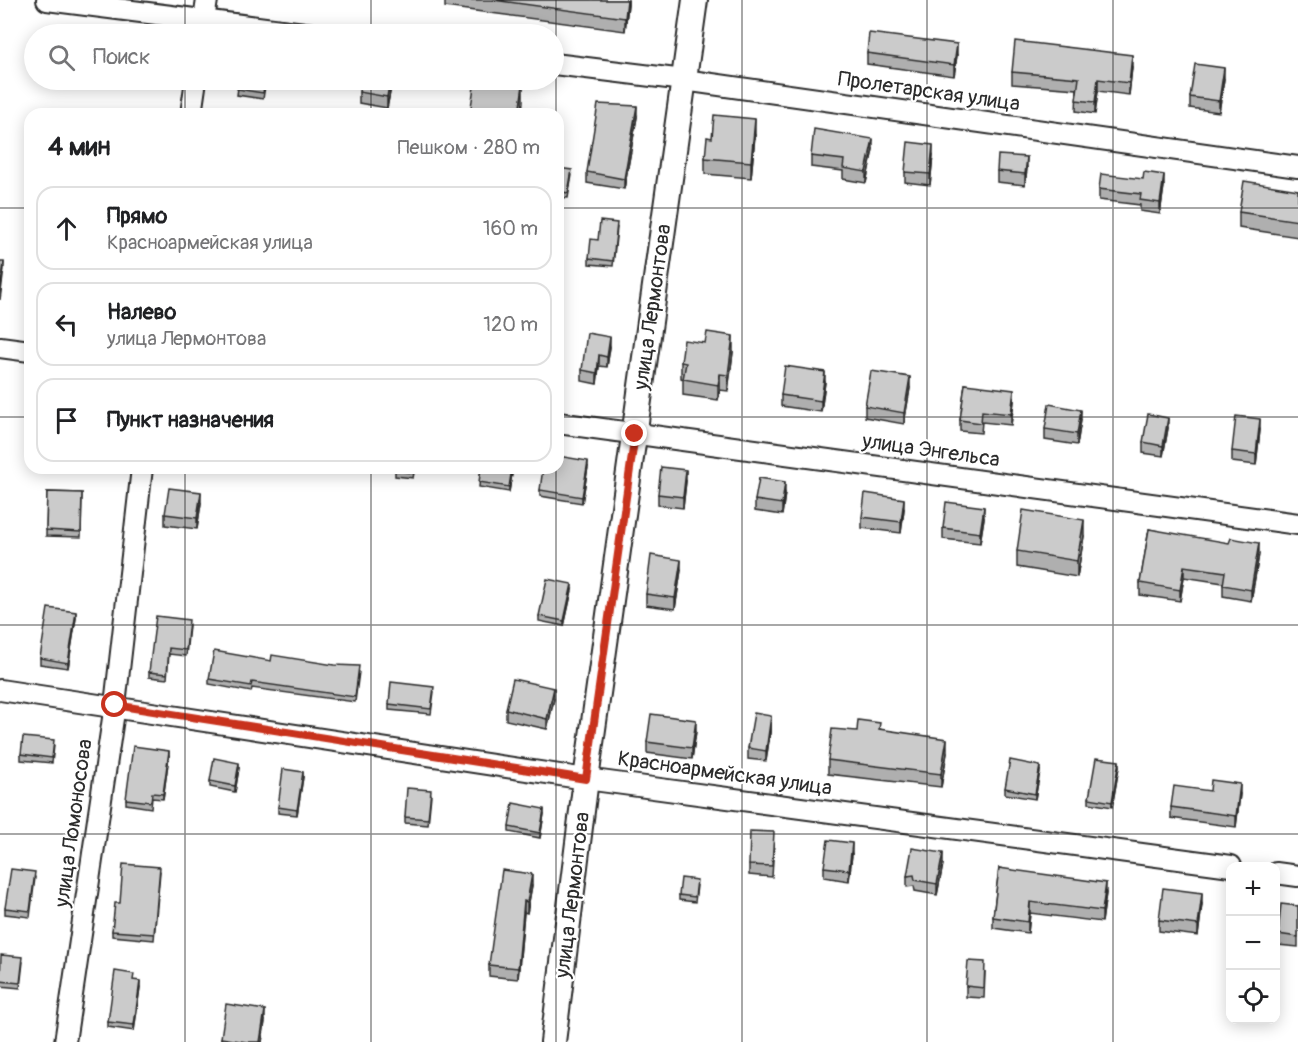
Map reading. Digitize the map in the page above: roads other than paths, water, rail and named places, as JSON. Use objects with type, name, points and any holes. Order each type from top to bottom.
[{"type":"street","points":[[47,0],[181,24]]},
{"type":"street","points":[[204,24],[207,0]]},
{"type":"street","name":"улица Лермонтова","points":[[553,1042],[586,779],[695,0]]},
{"type":"street","name":"Пролетарская улица","points":[[564,65],[684,80],[1298,167]]},
{"type":"street","points":[[191,108],[194,90]]},
{"type":"street","points":[[0,347],[24,350]]},
{"type":"street","name":"улица Энгельса","points":[[564,424],[1298,524]]},
{"type":"street","name":"улица Ломоносова","points":[[65,1042],[115,705],[141,474]]},
{"type":"street","name":"Красноармейская улица","points":[[0,690],[115,705],[586,779],[1226,866]]},
{"type":"street","points":[[1280,874],[1298,876]]}]
